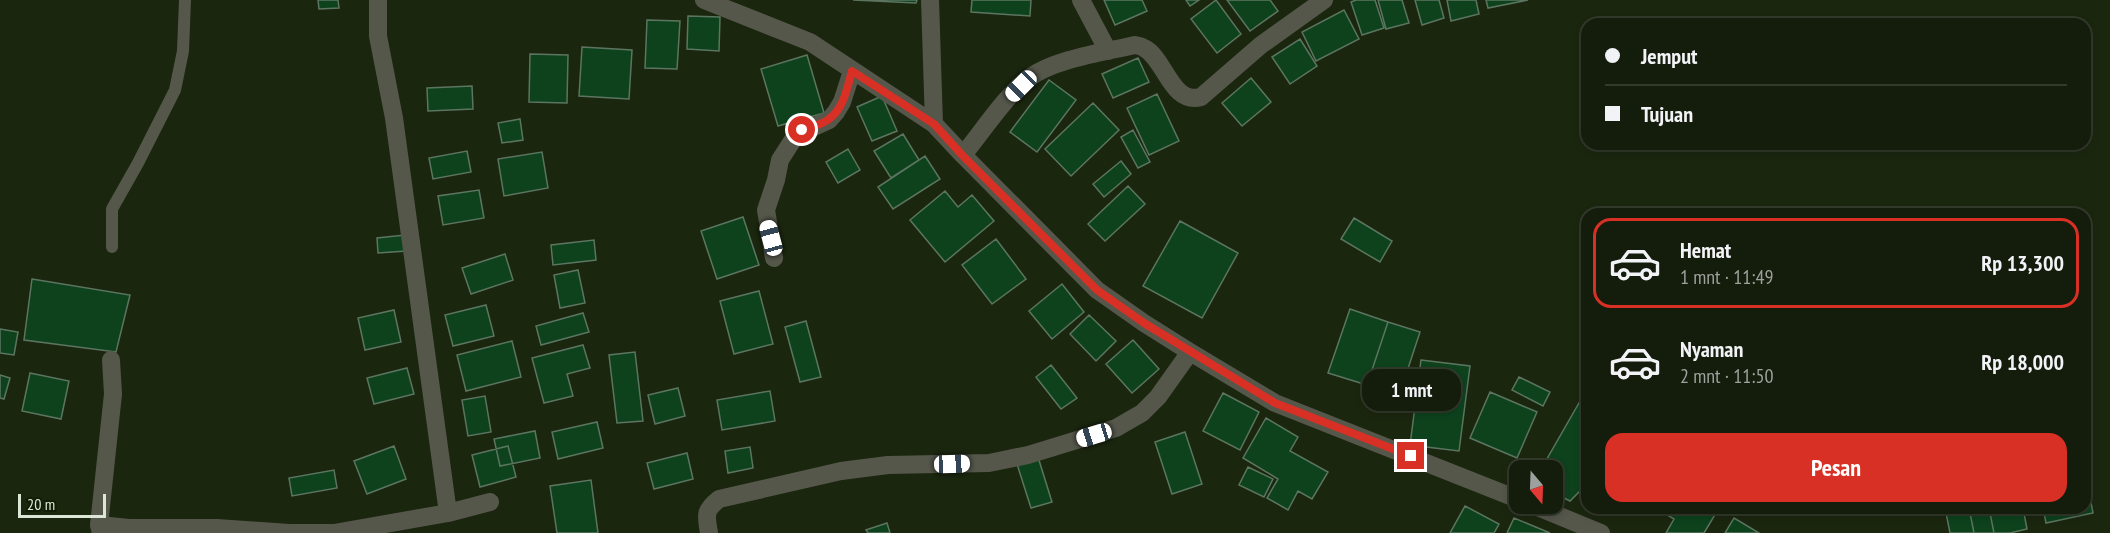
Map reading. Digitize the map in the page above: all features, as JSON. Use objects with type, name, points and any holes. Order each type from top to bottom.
[{"type":"street","points":[[378,0],[378,36],[394,118],[448,513]]},
{"type":"street","points":[[704,0],[810,42],[934,124],[1097,290],[1190,352],[1275,403],[1509,496]]},
{"type":"street","points":[[930,0],[934,124]]},
{"type":"street","points":[[1081,0],[1108,51]]},
{"type":"street","points":[[963,156],[1012,95],[1030,78],[1053,65],[1135,45],[1146,48],[1176,88],[1186,97],[1193,99],[1201,97],[1261,45],[1324,0]]},
{"type":"street","points":[[774,258],[766,210],[780,160],[796,135],[829,120],[836,112],[843,102],[852,71]]},
{"type":"street","points":[[709,533],[706,516],[709,507],[719,499],[841,471],[888,465],[989,463],[1028,455],[1116,428],[1142,413],[1158,397],[1190,352]]},
{"type":"street","points":[[111,360],[113,394],[100,529],[217,528],[289,533],[334,533],[448,513],[490,502]]},
{"type":"street","points":[[1554,514],[1601,533]]},
{"type":"lane","points":[[112,247],[112,209],[138,163],[174,90],[183,51],[185,0]]},
{"type":"building","points":[[318,0],[338,0],[339,8],[319,9]]},
{"type":"building","points":[[853,0],[917,0],[916,3]]},
{"type":"building","points":[[972,0],[1031,0],[1030,16],[971,12]]},
{"type":"building","points":[[1104,0],[1142,0],[1147,11],[1115,25]]},
{"type":"building","points":[[1186,0],[1199,0],[1190,6]]},
{"type":"building","points":[[1216,0],[1241,34],[1217,53],[1191,19]]},
{"type":"building","points":[[1227,0],[1270,0],[1278,11],[1250,31]]},
{"type":"building","points":[[1375,0],[1384,28],[1362,35],[1351,2]]},
{"type":"building","points":[[1378,0],[1402,0],[1409,23],[1386,29]]},
{"type":"building","points":[[1415,0],[1439,0],[1444,18],[1422,25]]},
{"type":"building","points":[[1447,0],[1476,0],[1479,14],[1451,21]]},
{"type":"building","points":[[1486,0],[1528,0],[1488,8]]},
{"type":"building","points":[[1344,10],[1359,39],[1316,61],[1302,32]]},
{"type":"building","points":[[688,16],[720,17],[719,51],[687,49]]},
{"type":"building","points":[[647,20],[680,21],[677,69],[645,68]]},
{"type":"building","points":[[1300,39],[1317,66],[1290,84],[1272,57]]},
{"type":"building","points":[[582,47],[632,50],[629,99],[579,96]]},
{"type":"building","points":[[530,54],[568,55],[567,103],[529,102]]},
{"type":"building","points":[[807,55],[824,113],[778,126],[761,69]]},
{"type":"building","points":[[1138,58],[1149,82],[1113,98],[1102,74]]},
{"type":"building","points":[[1251,78],[1271,102],[1242,126],[1222,103]]},
{"type":"building","points":[[1049,80],[1076,100],[1037,152],[1010,132]]},
{"type":"building","points":[[472,86],[473,109],[428,111],[427,88]]},
{"type":"building","points":[[1157,94],[1179,141],[1149,155],[1127,108]]},
{"type":"building","points":[[882,96],[897,131],[872,141],[857,107]]},
{"type":"building","points":[[1093,103],[1119,130],[1071,176],[1045,149]]},
{"type":"building","points":[[520,119],[523,140],[502,143],[498,123]]},
{"type":"building","points":[[1133,130],[1150,162],[1138,168],[1121,137]]},
{"type":"building","points":[[903,134],[919,160],[891,178],[874,151]]},
{"type":"building","points":[[848,149],[860,170],[838,183],[826,162]]},
{"type":"building","points":[[467,151],[471,172],[433,179],[429,158]]},
{"type":"building","points":[[542,152],[548,188],[504,196],[498,159]]},
{"type":"building","points":[[925,156],[940,179],[893,209],[878,187]]},
{"type":"building","points":[[1121,161],[1131,174],[1104,197],[1093,184]]},
{"type":"building","points":[[1128,186],[1145,204],[1105,241],[1088,224]]},
{"type":"building","points":[[479,190],[484,218],[443,225],[438,196]]},
{"type":"building","points":[[945,191],[958,207],[972,195],[994,221],[945,262],[910,220]]},
{"type":"building","points":[[743,217],[759,265],[717,279],[701,231]]},
{"type":"building","points":[[1354,218],[1392,241],[1380,262],[1341,239]]},
{"type":"building","points":[[1180,221],[1238,253],[1202,318],[1143,286]]},
{"type":"building","points":[[405,235],[406,251],[378,253],[377,238]]},
{"type":"building","points":[[996,239],[1026,279],[992,304],[962,265]]},
{"type":"building","points":[[594,240],[596,260],[553,265],[551,245]]},
{"type":"building","points":[[505,254],[513,280],[471,294],[462,268]]},
{"type":"building","points":[[578,270],[585,303],[560,308],[554,275]]},
{"type":"building","points":[[32,279],[130,295],[116,352],[24,340]]},
{"type":"building","points":[[1062,284],[1084,312],[1052,339],[1029,311]]},
{"type":"building","points":[[759,291],[773,344],[734,354],[720,301]]},
{"type":"building","points":[[486,305],[494,336],[453,346],[445,315]]},
{"type":"building","points":[[1350,309],[1388,322],[1367,385],[1328,373]]},
{"type":"building","points":[[394,310],[401,342],[365,350],[358,318]]},
{"type":"building","points":[[583,313],[589,332],[541,345],[536,326]]},
{"type":"building","points":[[1089,315],[1116,341],[1096,361],[1070,334]]},
{"type":"building","points":[[806,321],[821,377],[800,382],[785,327]]},
{"type":"building","points":[[1388,322],[1420,332],[1399,396],[1367,385]]},
{"type":"building","points":[[0,329],[18,332],[14,355],[0,353]]},
{"type":"building","points":[[1133,340],[1159,369],[1132,393],[1106,364]]},
{"type":"building","points":[[512,341],[521,377],[466,391],[457,355]]},
{"type":"building","points":[[583,345],[590,368],[567,374],[573,396],[544,403],[532,358]]},
{"type":"building","points":[[635,352],[643,421],[617,423],[609,355]]},
{"type":"building","points":[[1421,360],[1470,366],[1459,451],[1410,445]]},
{"type":"building","points":[[1051,365],[1077,398],[1061,409],[1036,377]]},
{"type":"building","points":[[407,368],[414,394],[374,404],[367,378]]},
{"type":"building","points":[[30,373],[69,381],[61,419],[22,411]]},
{"type":"building","points":[[0,375],[10,378],[4,399],[0,398]]},
{"type":"building","points":[[1519,377],[1550,392],[1543,406],[1512,390]]},
{"type":"building","points":[[678,388],[685,416],[655,424],[648,395]]},
{"type":"building","points":[[770,391],[775,421],[722,430],[717,400]]},
{"type":"building","points":[[1490,392],[1537,412],[1517,458],[1470,438]]},
{"type":"building","points":[[1223,393],[1259,412],[1240,450],[1203,431]]},
{"type":"building","points":[[485,396],[491,432],[468,436],[462,400]]},
{"type":"building","points":[[1581,399],[1581,490],[1570,501],[1563,498],[1563,460],[1546,460]]},
{"type":"building","points":[[1266,418],[1298,437],[1290,451],[1328,472],[1312,499],[1298,491],[1288,510],[1267,498],[1278,479],[1243,458]]},
{"type":"building","points":[[597,422],[603,448],[558,459],[552,432]]},
{"type":"building","points":[[535,431],[540,458],[500,466],[494,439]]},
{"type":"building","points":[[1185,432],[1202,484],[1172,494],[1155,442]]},
{"type":"building","points":[[394,446],[406,479],[367,494],[354,461]]},
{"type":"building","points":[[508,446],[516,477],[480,487],[472,455]]},
{"type":"building","points":[[750,447],[753,468],[728,473],[725,451]]},
{"type":"building","points":[[687,453],[693,479],[654,489],[647,463]]},
{"type":"building","points":[[1038,457],[1052,502],[1031,508],[1017,464]]},
{"type":"building","points":[[1248,467],[1273,479],[1264,497],[1239,485]]},
{"type":"building","points":[[334,470],[337,488],[292,496],[289,478]]},
{"type":"building","points":[[591,480],[598,533],[557,533],[550,486]]},
{"type":"building","points":[[1465,506],[1499,524],[1494,533],[1450,533]]},
{"type":"building","points":[[1666,514],[1715,514],[1704,533],[1666,533],[1674,519]]},
{"type":"building","points":[[1946,514],[1970,514],[1974,533],[1950,533]]},
{"type":"building","points":[[1970,514],[1990,514],[1994,533],[1974,533]]},
{"type":"building","points":[[1990,514],[2024,514],[2027,529],[2010,533],[1994,533]]},
{"type":"building","points":[[2044,514],[2088,514],[2046,523]]},
{"type":"building","points":[[1514,518],[1550,533],[1507,533]]},
{"type":"building","points":[[1734,518],[1759,533],[1725,533]]},
{"type":"building","points":[[887,523],[890,533],[868,533],[866,530]]},
{"type":"route","points":[[802,130],[829,120],[836,112],[843,102],[852,71],[934,124],[1097,290],[1144,323],[1275,403],[1411,456]]}]
